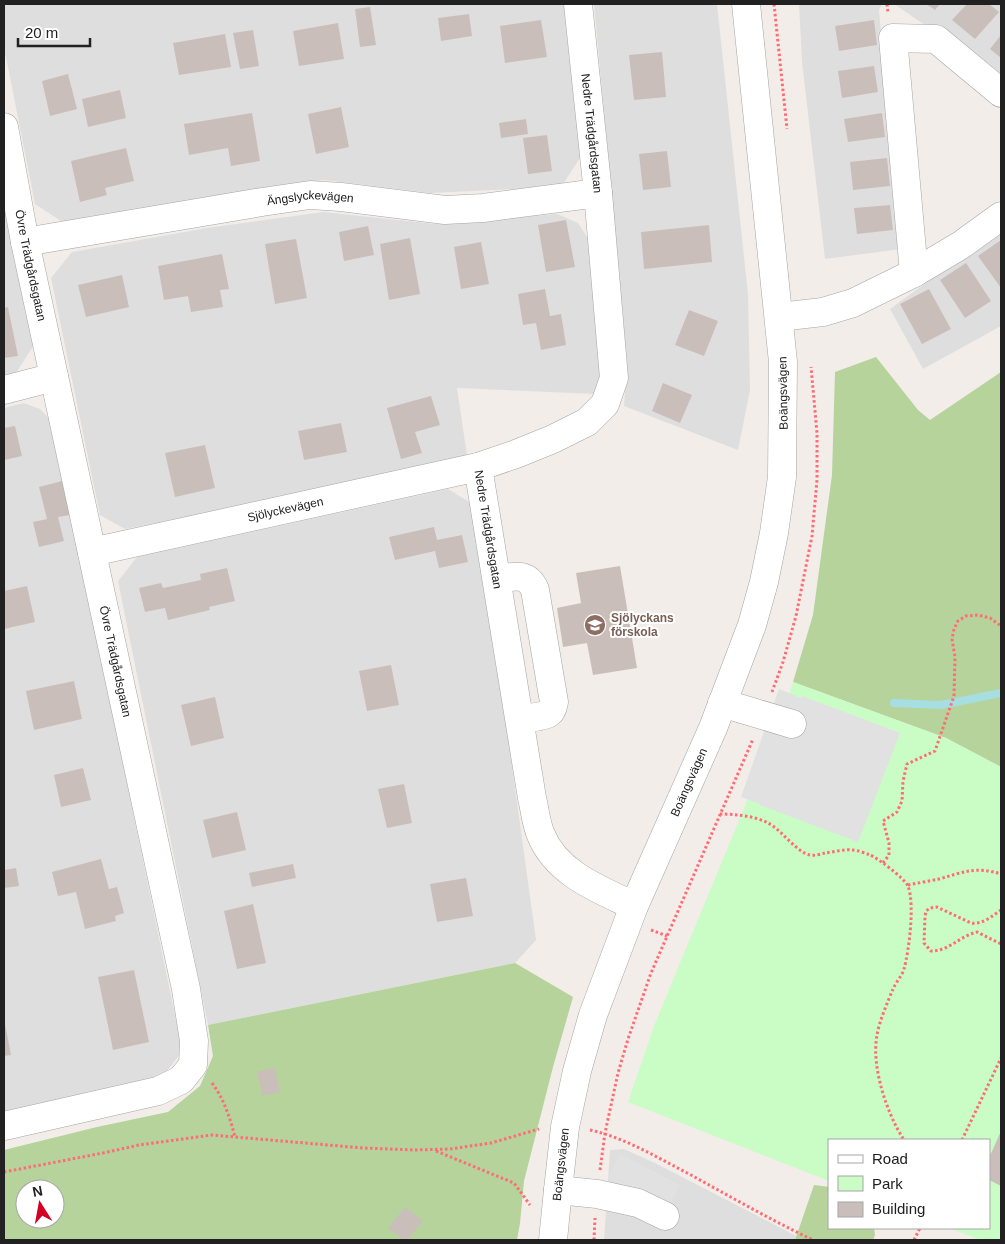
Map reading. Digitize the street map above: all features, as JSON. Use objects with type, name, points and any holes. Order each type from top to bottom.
[{"type":"street","name":"Nedre Trädgårdsgatan","points":[[578,4],[598,192],[614,378],[605,404],[586,422],[553,440],[478,467],[532,798],[541,835],[555,859],[582,880],[634,906]]},
{"type":"street","name":"Boängsvägen","points":[[555,1215],[566,1127],[577,1071],[594,1015],[634,906],[713,728],[752,625],[764,582],[774,533],[783,467],[783,362],[746,4]]},
{"type":"street","points":[[914,273],[893,38],[936,39],[1001,93]]},
{"type":"street","name":"Övre Trädgårdsgatan","points":[[4,128],[25,242],[186,989],[194,1041],[193,1065]]},
{"type":"street","name":"Ängslyckevägen","points":[[25,242],[310,195],[445,210],[483,208],[598,192]]},
{"type":"street","points":[[779,317],[823,312],[853,303],[914,273],[961,246],[1001,216]]},
{"type":"street","points":[[4,390],[54,377]]},
{"type":"street","name":"Sjölyckevägen","points":[[92,552],[478,467]]},
{"type":"street","points":[[497,579],[516,576],[524,577],[532,582],[535,590],[554,702],[553,708],[549,713],[520,719]]},
{"type":"street","points":[[722,703],[792,724]]},
{"type":"street","points":[[4,1126],[158,1091],[181,1080],[193,1065]]},
{"type":"street","points":[[555,1215],[597,1194],[638,1203],[666,1216]]},
{"type":"path","points":[[882,863],[889,855],[889,843],[883,821],[898,812],[902,801],[903,780],[907,764],[935,751],[954,696],[955,657],[952,639],[954,628],[958,621],[966,616],[978,615],[990,618],[1001,626]]},
{"type":"path","points":[[720,814],[736,814],[768,823],[801,851],[811,856],[852,850],[872,855],[908,885],[911,922],[904,970],[894,988],[877,1035],[876,1054],[879,1078],[888,1108],[903,1139]]},
{"type":"path","points":[[908,885],[931,881],[965,871],[981,870],[1001,874]]},
{"type":"path","points":[[1001,910],[981,923],[976,924],[937,907],[930,908],[926,911],[925,916],[924,943],[931,950],[942,950],[977,932],[1001,944]]},
{"type":"path","points":[[962,1139],[1001,1058]]},
{"type":"path","points":[[193,1065],[207,1076],[217,1089],[230,1117],[236,1137]]},
{"type":"path","points":[[4,1172],[139,1145],[212,1136],[327,1146],[450,1150],[491,1143],[555,1125],[605,1134],[620,1139],[783,1226],[813,1240]]},
{"type":"path","points":[[433,1150],[514,1183],[534,1211],[555,1215]]},
{"type":"shaded area","points":[[4,4],[565,4],[582,155],[561,187],[430,193],[324,180],[64,223],[35,204],[4,52]]},
{"type":"shaded area","points":[[594,4],[717,4],[748,294],[750,390],[738,450],[624,406],[627,364]]},
{"type":"shaded area","points":[[799,4],[882,4],[879,10],[901,249],[825,259],[802,62]]},
{"type":"shaded area","points":[[894,4],[1001,4],[1001,78],[982,64]]},
{"type":"shaded area","points":[[4,198],[34,345],[14,376],[4,378]]},
{"type":"shaded area","points":[[323,212],[435,224],[557,214],[578,223],[587,237],[594,256],[605,374],[596,394],[457,388],[467,455],[367,482],[125,529],[100,515],[51,278],[72,252],[207,228]]},
{"type":"shaded area","points":[[1001,228],[1001,326],[923,369],[890,309]]},
{"type":"shaded area","points":[[24,403],[40,409],[52,422],[181,1044],[180,1054],[161,1079],[4,1124],[4,408]]},
{"type":"shaded area","points":[[448,489],[476,506],[536,940],[515,963],[208,1025],[118,581],[137,557]]},
{"type":"shaded area","points":[[779,689],[900,733],[858,842],[741,797]]},
{"type":"shaded area","points":[[624,1149],[657,1164],[804,1240],[604,1240],[610,1150]]},
{"type":"shaded area","points":[[620,1154],[680,1185],[668,1208],[608,1178]]},
{"type":"green space","points":[[876,357],[918,410],[930,420],[1001,372],[1001,767],[946,738],[793,682],[813,615],[832,475],[835,372]]},
{"type":"green space","points":[[793,682],[946,738],[1001,767],[1001,1240],[981,1240],[952,1229],[990,1229],[990,1139],[828,1139],[828,1181],[628,1102],[654,1026],[778,726]]},
{"type":"green space","points":[[515,963],[573,997],[524,1181],[517,1240],[4,1240],[4,1150],[168,1112],[200,1086],[213,1056],[208,1025]]},
{"type":"green space","points":[[814,1185],[828,1187],[828,1229],[874,1229],[875,1235],[873,1240],[795,1240]]},
{"type":"building","points":[[926,4],[940,4],[935,10]]},
{"type":"building","points":[[967,4],[989,4],[999,12],[975,39],[952,20]]},
{"type":"building","points":[[370,7],[376,45],[360,47],[355,9]]},
{"type":"building","points":[[469,14],[472,36],[441,41],[438,18]]},
{"type":"building","points":[[541,20],[547,57],[505,63],[500,26]]},
{"type":"building","points":[[874,20],[877,45],[839,51],[835,26]]},
{"type":"building","points":[[338,23],[344,59],[299,66],[293,31]]},
{"type":"building","points":[[253,30],[259,66],[240,69],[233,33]]},
{"type":"building","points":[[225,34],[231,67],[179,75],[173,43]]},
{"type":"building","points":[[1001,35],[1001,58],[990,49]]},
{"type":"building","points":[[662,52],[666,97],[634,100],[629,55]]},
{"type":"building","points":[[874,66],[878,92],[842,98],[838,71]]},
{"type":"building","points":[[68,74],[77,109],[50,116],[42,81]]},
{"type":"building","points":[[120,90],[126,118],[88,127],[82,99]]},
{"type":"building","points":[[341,107],[349,147],[316,154],[308,114]]},
{"type":"building","points":[[252,113],[260,161],[231,166],[228,148],[189,155],[184,124]]},
{"type":"building","points":[[882,113],[885,137],[848,142],[844,119]]},
{"type":"building","points":[[526,119],[528,134],[501,138],[499,123]]},
{"type":"building","points":[[547,135],[552,171],[528,174],[523,138]]},
{"type":"building","points":[[126,148],[134,181],[105,188],[107,195],[80,202],[71,161]]},
{"type":"building","points":[[667,151],[671,187],[643,190],[639,154]]},
{"type":"building","points":[[887,158],[890,186],[853,190],[850,162]]},
{"type":"building","points":[[890,205],[893,230],[857,234],[854,208]]},
{"type":"building","points":[[566,220],[575,267],[546,272],[538,225]]},
{"type":"building","points":[[709,225],[712,262],[644,269],[641,232]]},
{"type":"building","points":[[368,226],[374,255],[344,261],[339,232]]},
{"type":"building","points":[[410,238],[420,294],[389,300],[380,244]]},
{"type":"building","points":[[296,239],[307,298],[275,304],[265,244]]},
{"type":"building","points":[[1001,240],[1001,288],[978,256]]},
{"type":"building","points":[[481,242],[489,284],[461,289],[454,247]]},
{"type":"building","points":[[222,254],[229,289],[220,290],[223,307],[191,312],[188,296],[164,300],[158,266]]},
{"type":"building","points":[[966,263],[991,301],[965,318],[940,280]]},
{"type":"building","points":[[122,275],[129,307],[86,317],[78,285]]},
{"type":"building","points":[[545,289],[550,316],[561,314],[566,345],[541,350],[536,323],[523,325],[518,294]]},
{"type":"building","points":[[929,289],[951,329],[922,344],[900,304]]},
{"type":"building","points":[[8,307],[18,356],[4,358],[4,308]]},
{"type":"building","points":[[689,310],[718,321],[704,356],[675,345]]},
{"type":"building","points":[[663,383],[692,395],[680,423],[652,411]]},
{"type":"building","points":[[431,396],[440,425],[415,432],[422,453],[401,459],[387,408]]},
{"type":"building","points":[[341,423],[347,452],[304,460],[298,431]]},
{"type":"building","points":[[15,426],[22,456],[4,460],[4,428]]},
{"type":"building","points":[[205,445],[215,488],[175,497],[165,453]]},
{"type":"building","points":[[62,481],[70,515],[58,517],[64,541],[39,547],[33,522],[47,519],[39,487]]},
{"type":"building","points":[[434,527],[437,540],[462,535],[468,562],[439,568],[435,551],[395,560],[389,537]]},
{"type":"building","name":"Sjölyckans förskola","points":[[620,566],[637,668],[593,675],[587,643],[563,647],[557,608],[581,603],[576,573]]},
{"type":"building","points":[[227,568],[235,601],[209,607],[210,610],[168,620],[165,608],[145,612],[139,588],[161,583],[163,588],[201,580],[200,574]]},
{"type":"building","points":[[27,586],[35,622],[4,629],[4,591]]},
{"type":"building","points":[[391,665],[399,705],[367,711],[359,671]]},
{"type":"building","points":[[74,681],[82,719],[34,730],[26,691]]},
{"type":"building","points":[[215,697],[224,738],[191,746],[181,705]]},
{"type":"building","points":[[83,768],[91,800],[61,807],[54,775]]},
{"type":"building","points":[[404,784],[412,823],[387,828],[378,789]]},
{"type":"building","points":[[237,812],[246,850],[212,858],[203,820]]},
{"type":"building","points":[[101,859],[109,889],[117,887],[124,913],[115,916],[116,921],[85,929],[76,892],[58,896],[52,872]]},
{"type":"building","points":[[293,864],[296,878],[252,887],[249,873]]},
{"type":"building","points":[[16,868],[19,886],[4,888],[4,870]]},
{"type":"building","points":[[466,878],[473,916],[437,922],[430,884]]},
{"type":"building","points":[[253,904],[266,963],[237,969],[224,911]]},
{"type":"building","points":[[134,970],[149,1042],[113,1050],[98,977]]},
{"type":"building","points":[[4,1024],[11,1055],[4,1056]]},
{"type":"building","points":[[275,1068],[280,1092],[263,1096],[257,1072]]},
{"type":"building","points":[[1001,1131],[1001,1186],[990,1180],[990,1156]]},
{"type":"building","points":[[405,1207],[423,1221],[407,1240],[404,1240],[388,1228]]},
{"type":"waterway","points":[[894,703],[941,705],[1001,693]]},
{"type":"place","name":"Sjölyckans förskola","points":[[595,625]]}]
